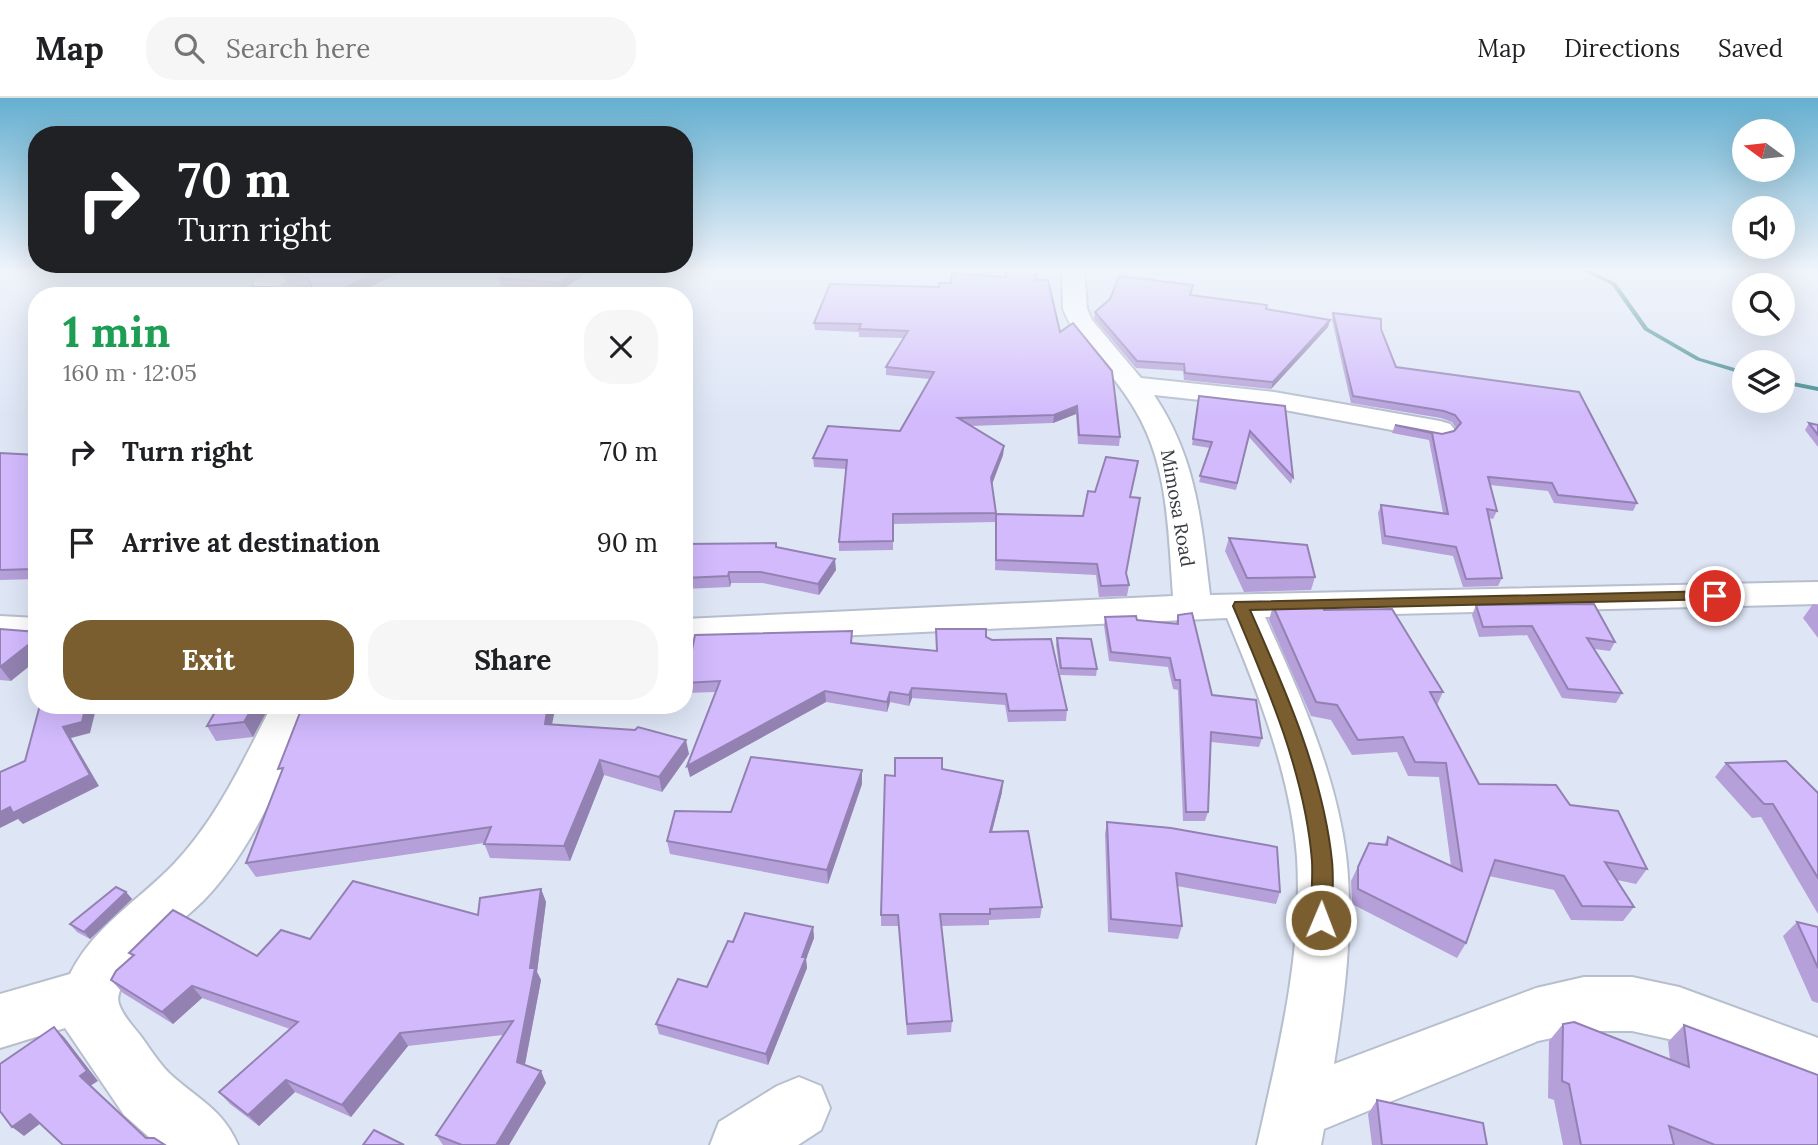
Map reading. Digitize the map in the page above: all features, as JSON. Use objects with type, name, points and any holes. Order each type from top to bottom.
[{"type":"street","name":"Mimosa Road","points":[[1080,319],[1134,385],[1169,446],[1178,488],[1217,606],[1283,705],[1315,818],[1322,862],[1321,920],[1311,1032],[1292,1127]]},
{"type":"street","points":[[1134,385],[1274,400],[1440,430]]},
{"type":"street","points":[[693,631],[1217,606],[1818,593]]},
{"type":"street","points":[[0,628],[28,630]]},
{"type":"street","points":[[206,1145],[146,1093],[100,1030],[96,1018],[87,1012],[88,995],[129,937],[191,880],[234,820],[288,714]]},
{"type":"street","points":[[0,1021],[88,995]]},
{"type":"street","points":[[1292,1127],[1536,1015],[1584,1004],[1632,1004],[1679,1014],[1818,1067]]},
{"type":"street","points":[[742,1145],[799,1108]]},
{"type":"building","points":[[816,319],[1057,319],[1060,332],[1073,323],[1112,371],[1120,437],[1079,435],[1077,406],[1054,415],[958,418],[1004,446],[991,478],[996,513],[893,514],[893,541],[839,542],[847,460],[813,458],[828,426],[900,431],[934,372],[886,367],[908,331],[859,329],[861,324],[814,323]]},
{"type":"building","points":[[1101,319],[1330,320],[1273,382],[1185,373],[1184,364],[1137,361]]},
{"type":"building","points":[[1334,319],[1381,319],[1381,329],[1396,367],[1579,392],[1637,503],[1558,495],[1552,483],[1488,477],[1497,511],[1487,509],[1502,578],[1466,579],[1456,547],[1385,536],[1381,505],[1448,514],[1432,433],[1395,425],[1442,434],[1454,431],[1461,423],[1455,415],[1444,411],[1353,396]]},
{"type":"building","points":[[1199,396],[1285,406],[1293,477],[1250,431],[1237,483],[1200,476],[1212,442],[1193,439]]},
{"type":"building","points":[[1809,423],[1818,425],[1818,435]]},
{"type":"building","points":[[0,453],[28,455],[28,569],[0,570]]},
{"type":"building","points":[[1106,457],[1138,461],[1130,497],[1140,498],[1126,573],[1129,585],[1101,586],[1097,564],[996,560],[996,514],[1083,516],[1088,491],[1095,492]]},
{"type":"building","points":[[1229,538],[1307,545],[1315,577],[1247,578]]},
{"type":"building","points":[[776,543],[776,547],[835,559],[818,584],[761,572],[729,572],[728,576],[693,578],[693,544]]},
{"type":"building","points":[[1323,604],[1324,610],[1392,609],[1443,692],[1430,692],[1479,784],[1556,785],[1570,805],[1618,811],[1647,869],[1605,862],[1634,907],[1582,906],[1564,876],[1495,860],[1466,943],[1358,889],[1358,867],[1369,843],[1387,845],[1388,837],[1462,871],[1446,763],[1415,762],[1403,737],[1358,740],[1337,705],[1316,702],[1273,606]]},
{"type":"building","points":[[1594,604],[1615,642],[1587,638],[1622,693],[1568,689],[1532,626],[1483,627],[1476,605]]},
{"type":"building","points":[[1192,613],[1212,695],[1256,700],[1262,738],[1211,732],[1208,812],[1186,812],[1180,680],[1175,680],[1170,658],[1111,652],[1105,617],[1136,616],[1137,620],[1178,624],[1178,615]]},
{"type":"building","points":[[0,629],[28,631],[28,645],[0,667]]},
{"type":"building","points":[[936,629],[986,629],[986,637],[992,640],[1051,639],[1067,710],[1009,711],[1006,694],[912,688],[909,695],[890,692],[887,702],[825,691],[687,766],[720,681],[693,682],[695,635],[852,631],[851,643],[937,651]]},
{"type":"building","points":[[1057,638],[1091,639],[1097,669],[1061,668]]},
{"type":"building","points":[[38,714],[84,714],[82,722],[63,727],[90,775],[13,813],[10,807],[0,812],[0,772],[25,761]]},
{"type":"building","points":[[214,714],[249,714],[244,722],[207,726]]},
{"type":"building","points":[[299,714],[547,714],[545,724],[635,730],[638,727],[686,740],[659,777],[600,760],[564,846],[484,844],[491,827],[246,863],[283,768],[278,769]]},
{"type":"building","points":[[751,757],[862,770],[827,870],[667,841],[675,811],[731,812]]},
{"type":"building","points":[[895,758],[942,758],[942,769],[1003,781],[990,832],[1028,831],[1042,907],[990,909],[990,914],[940,914],[952,1021],[907,1024],[898,915],[881,915],[885,775],[895,776]]},
{"type":"building","points":[[1786,761],[1818,793],[1818,878],[1773,804],[1764,804],[1726,763]]},
{"type":"building","points":[[1107,822],[1171,828],[1277,847],[1280,892],[1176,873],[1182,926],[1111,919]]},
{"type":"building","points":[[353,881],[478,915],[480,898],[541,889],[530,968],[535,968],[517,1062],[541,1071],[496,1145],[462,1145],[436,1135],[513,1021],[400,1033],[342,1105],[286,1080],[248,1115],[219,1092],[298,1022],[192,986],[162,1012],[111,980],[116,971],[134,955],[129,953],[173,910],[257,956],[281,930],[310,939]]},
{"type":"building","points":[[116,887],[126,892],[84,932],[70,924]]},
{"type":"building","points":[[745,913],[813,927],[802,957],[806,957],[766,1054],[656,1024],[678,979],[707,987],[728,941],[733,942]]},
{"type":"building","points":[[1797,922],[1818,927],[1818,968]]},
{"type":"building","points":[[1574,1022],[1689,1067],[1684,1025],[1818,1075],[1818,1145],[1715,1145],[1669,1126],[1674,1145],[1581,1145],[1569,1084],[1562,1081],[1563,1024]]},
{"type":"building","points":[[54,1027],[87,1071],[80,1076],[146,1138],[154,1138],[165,1145],[63,1145],[30,1114],[12,1127],[0,1111],[0,1064]]},
{"type":"building","points":[[1377,1100],[1483,1123],[1487,1145],[1382,1145]]},
{"type":"building","points":[[374,1130],[404,1145],[363,1145]]},
{"type":"waterway","points":[[1639,319],[1646,329],[1698,359],[1732,369]]},
{"type":"waterway","points":[[1795,384],[1818,389]]},
{"type":"route","points":[[1321,920],[1322,862],[1315,818],[1283,705],[1240,606],[1715,596]]}]
